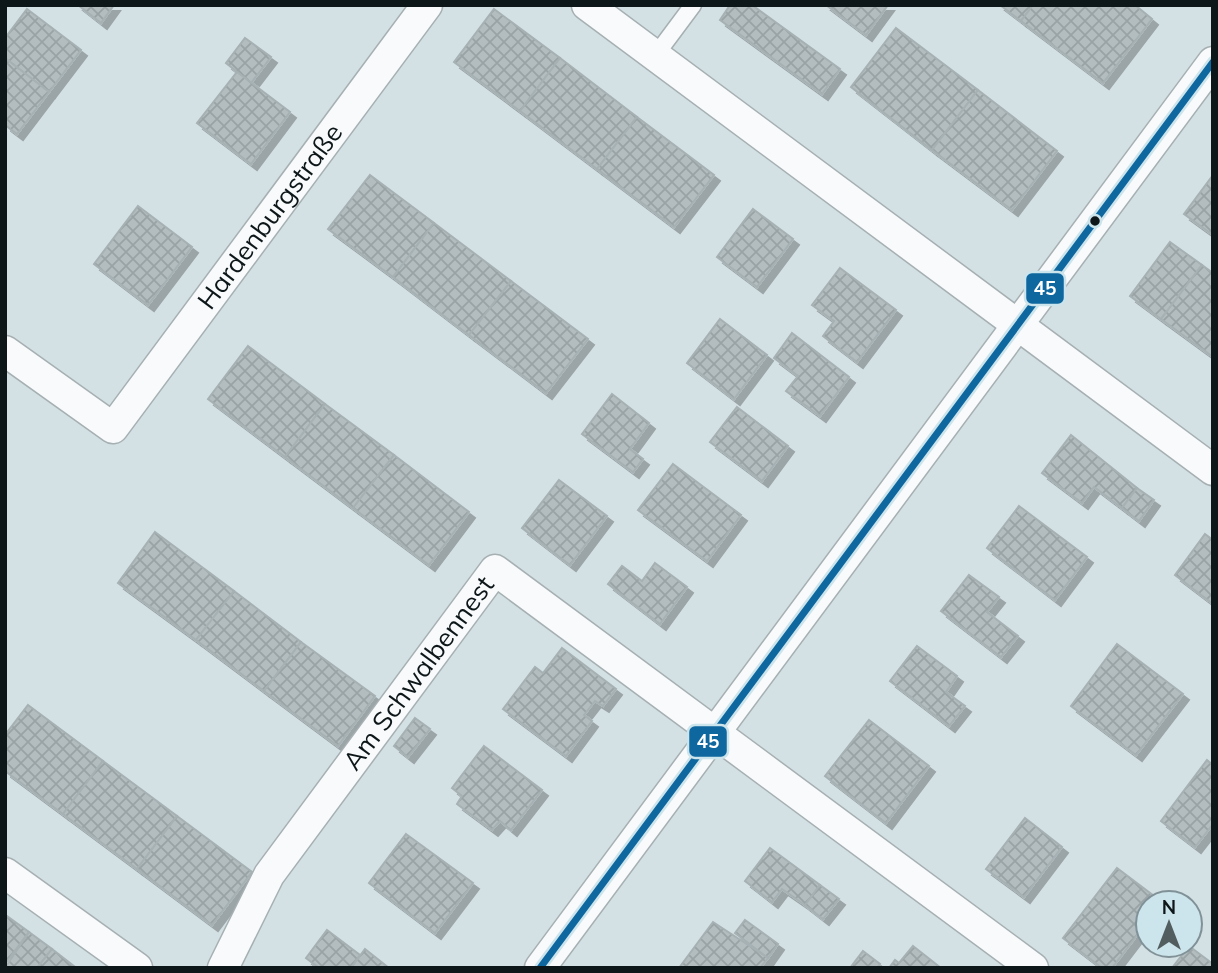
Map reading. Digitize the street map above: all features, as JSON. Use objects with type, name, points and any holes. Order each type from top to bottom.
[{"type":"street","name":"Hardenburgstraße","points":[[5,351],[113,428],[427,5]]},
{"type":"street","points":[[587,5],[1213,471]]},
{"type":"street","points":[[540,968],[1213,62]]},
{"type":"street","name":"Am Schwalbennest","points":[[223,968],[269,875],[495,570],[1032,968]]},
{"type":"street","points":[[5,873],[137,968]]},
{"type":"lane","points":[[655,56],[693,5]]},
{"type":"building","points":[[78,5],[114,5],[101,23]]},
{"type":"building","points":[[730,5],[752,5],[840,69],[822,94],[720,20]]},
{"type":"building","points":[[826,5],[888,5],[866,35]]},
{"type":"building","points":[[1000,5],[1033,5],[1021,21]]},
{"type":"building","points":[[1033,5],[1135,5],[1152,19],[1103,83],[1021,21]]},
{"type":"building","points":[[27,9],[81,50],[49,92],[5,58],[5,38]]},
{"type":"building","points":[[494,9],[560,58],[520,111],[454,62]]},
{"type":"building","points":[[896,28],[978,90],[932,150],[851,87]]},
{"type":"building","points":[[245,38],[271,57],[251,83],[226,63]]},
{"type":"building","points":[[5,58],[49,92],[17,134],[5,125]]},
{"type":"building","points":[[560,58],[637,117],[597,169],[520,111]]},
{"type":"building","points":[[237,72],[290,112],[251,164],[197,123]]},
{"type":"building","points":[[978,90],[1057,151],[1012,210],[932,150]]},
{"type":"building","points":[[637,117],[714,175],[674,227],[597,169]]},
{"type":"building","points":[[370,175],[434,223],[393,277],[328,229]]},
{"type":"building","points":[[1213,175],[1213,235],[1184,214]]},
{"type":"building","points":[[138,206],[192,247],[148,305],[94,264]]},
{"type":"building","points":[[753,209],[793,239],[757,287],[717,257]]},
{"type":"building","points":[[434,223],[511,281],[469,335],[393,277]]},
{"type":"building","points":[[1170,242],[1202,265],[1161,319],[1130,296]]},
{"type":"building","points":[[1202,265],[1213,273],[1213,357],[1161,319]]},
{"type":"building","points":[[840,268],[896,310],[857,362],[823,336],[834,321],[812,305]]},
{"type":"building","points":[[511,281],[588,339],[546,393],[469,335]]},
{"type":"building","points":[[720,319],[767,355],[734,399],[687,363]]},
{"type":"building","points":[[792,333],[849,377],[820,416],[786,391],[798,376],[774,358]]},
{"type":"building","points":[[248,346],[325,404],[285,457],[208,399]]},
{"type":"building","points":[[612,394],[649,423],[630,449],[643,459],[633,472],[582,434]]},
{"type":"building","points":[[325,404],[394,455],[353,508],[285,457]]},
{"type":"building","points":[[737,407],[788,446],[762,481],[710,442]]},
{"type":"building","points":[[1071,435],[1137,488],[1122,508],[1094,487],[1082,503],[1042,473]]},
{"type":"building","points":[[394,455],[469,512],[429,565],[353,508]]},
{"type":"building","points":[[673,464],[741,515],[707,561],[638,510]]},
{"type":"building","points":[[559,480],[607,516],[570,565],[522,528]]},
{"type":"building","points":[[1137,488],[1154,500],[1139,521],[1122,508]]},
{"type":"building","points":[[1019,506],[1087,557],[1055,600],[987,548]]},
{"type":"building","points":[[155,532],[234,591],[196,640],[118,583]]},
{"type":"building","points":[[1205,534],[1213,540],[1213,604],[1175,575]]},
{"type":"building","points":[[655,563],[687,587],[660,624],[608,584],[622,566],[642,581]]},
{"type":"building","points":[[969,575],[999,597],[987,612],[1018,636],[1001,657],[941,611]]},
{"type":"building","points":[[234,591],[301,642],[264,691],[196,640]]},
{"type":"building","points":[[301,642],[375,696],[338,746],[264,691]]},
{"type":"building","points":[[1117,644],[1183,694],[1136,755],[1071,706]]},
{"type":"building","points":[[917,646],[957,676],[946,692],[965,706],[949,726],[890,681]]},
{"type":"building","points":[[562,648],[616,689],[603,706],[595,701],[584,715],[592,721],[566,756],[503,709],[535,667],[543,673]]},
{"type":"building","points":[[28,705],[103,761],[63,814],[5,771],[5,735]]},
{"type":"building","points":[[415,718],[430,729],[408,757],[394,746]]},
{"type":"building","points":[[869,720],[929,766],[886,823],[825,776]]},
{"type":"building","points":[[484,746],[542,790],[511,830],[500,821],[492,830],[457,804],[462,796],[452,788]]},
{"type":"building","points":[[1207,760],[1213,765],[1213,824],[1195,847],[1161,821]]},
{"type":"building","points":[[103,761],[177,816],[137,869],[63,814]]},
{"type":"building","points":[[177,816],[252,872],[212,925],[137,869]]},
{"type":"building","points":[[1025,818],[1062,847],[1024,897],[986,869]]},
{"type":"building","points":[[406,834],[473,883],[435,933],[369,883]]},
{"type":"building","points":[[770,848],[820,885],[805,905],[782,889],[772,902],[745,881]]},
{"type":"building","points":[[1117,868],[1145,889],[1134,889],[1134,939],[1112,968],[1102,968],[1063,938]]},
{"type":"building","points":[[820,885],[839,899],[823,919],[805,905]]},
{"type":"building","points":[[7,916],[29,932],[5,964],[5,918]]},
{"type":"building","points":[[745,920],[778,944],[768,958],[735,933]]},
{"type":"building","points":[[713,922],[768,958],[760,968],[679,968]]},
{"type":"building","points":[[327,930],[360,955],[351,968],[319,968],[306,958]]},
{"type":"building","points":[[29,932],[52,949],[37,968],[5,968]]},
{"type":"building","points":[[913,946],[941,968],[889,968],[895,960],[899,963]]},
{"type":"building","points":[[52,949],[74,966],[37,968]]},
{"type":"building","points":[[365,949],[389,968],[351,968]]},
{"type":"building","points":[[863,951],[880,964],[877,968],[850,968]]},
{"type":"building","points":[[1204,957],[1213,964],[1213,968],[1172,968],[1179,959]]},
{"type":"transit line","name":"45","points":[[540,968],[1213,62]]}]
